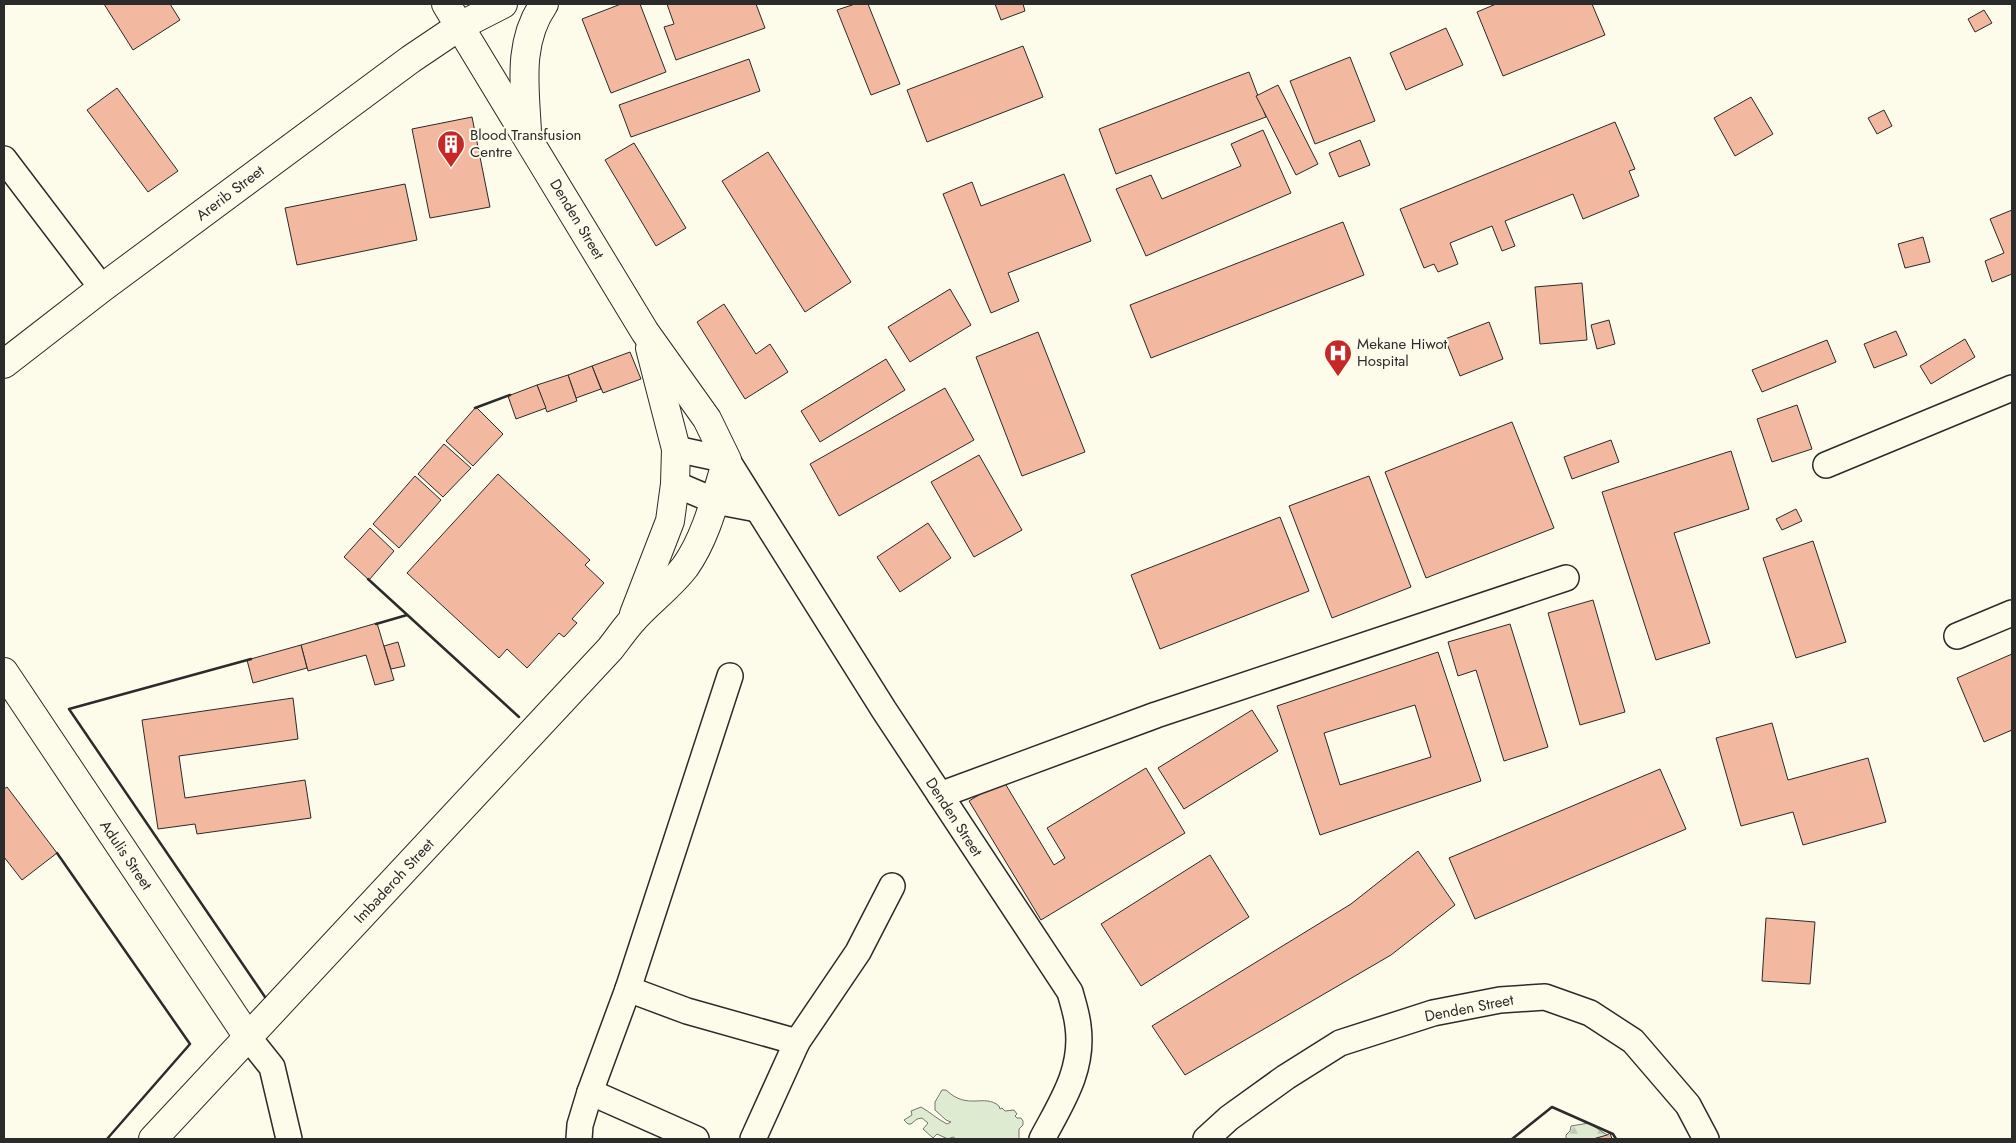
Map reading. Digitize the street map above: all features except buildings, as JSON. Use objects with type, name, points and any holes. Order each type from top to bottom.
[{"type":"main road","name":"Arerib Street","points":[[4,364],[102,288],[411,59],[453,15],[503,4]]},
{"type":"main road","points":[[528,136],[523,64],[528,36],[544,4]]},
{"type":"main road","name":"Denden Street","points":[[453,15],[645,332],[707,418],[727,460]]},
{"type":"main road","name":"Denden Street","points":[[645,332],[676,448],[675,484]]},
{"type":"main road","points":[[715,501],[727,460]]},
{"type":"main road","name":"Imbaderoh Street","points":[[632,621],[670,521],[675,484]]},
{"type":"main road","name":"Imbaderoh Street","points":[[153,1139],[610,649],[632,621],[669,586],[686,565],[699,542],[715,501]]},
{"type":"main road","name":"Adulis Street","points":[[4,672],[248,1038]]},
{"type":"street","points":[[4,159],[102,288]]},
{"type":"street","points":[[1826,465],[2012,388]]},
{"type":"street","points":[[676,448],[727,460]]},
{"type":"street","name":"Denden Street","points":[[727,460],[940,795],[1070,992],[1078,1027],[1078,1057],[1070,1089],[1042,1139]]},
{"type":"street","points":[[675,484],[715,501],[757,509]]},
{"type":"street","points":[[940,795],[1156,715],[1566,578]]},
{"type":"street","points":[[1957,636],[2012,613]]},
{"type":"street","points":[[579,1139],[580,1125],[590,1092],[628,989],[730,676]]},
{"type":"street","points":[[753,1139],[797,1042],[858,952],[892,886]]},
{"type":"street","points":[[628,989],[687,1011],[797,1042]]},
{"type":"street","name":"Denden Street","points":[[1206,1139],[1229,1118],[1286,1077],[1340,1043],[1433,1013],[1500,1000],[1545,997],[1590,1013],[1633,1041],[1688,1105],[1706,1139]]},
{"type":"street","points":[[248,1038],[272,1067],[289,1139]]},
{"type":"street","points":[[590,1092],[696,1139]]},
{"type":"green space","points":[[942,1090],[946,1090],[961,1100],[993,1102],[1005,1111],[1014,1110],[1017,1114],[1015,1116],[1023,1121],[1023,1125],[1019,1129],[1019,1139],[956,1139],[953,1137],[948,1139],[937,1134],[933,1138],[923,1129],[928,1123],[922,1118],[917,1119],[911,1124],[904,1120],[912,1115],[911,1111],[921,1107],[947,1124],[951,1122],[935,1110],[935,1102]]},
{"type":"green space","points":[[1589,1123],[1607,1135],[1605,1139],[1566,1139],[1571,1126]]},
{"type":"wall","points":[[475,408],[510,395]]},
{"type":"wall","points":[[368,579],[519,717]]},
{"type":"wall","points":[[376,624],[407,615]]},
{"type":"wall","points":[[251,659],[69,709],[265,997]]},
{"type":"wall","points":[[57,853],[190,1044],[107,1139]]},
{"type":"wall","points":[[1512,1139],[1552,1107],[1613,1134],[1616,1139]]},
{"type":"place","name":"Blood Transfusion Centre","points":[[451,168]]},
{"type":"place","name":"Mekane Hiwot Hospital","points":[[1338,377]]}]
